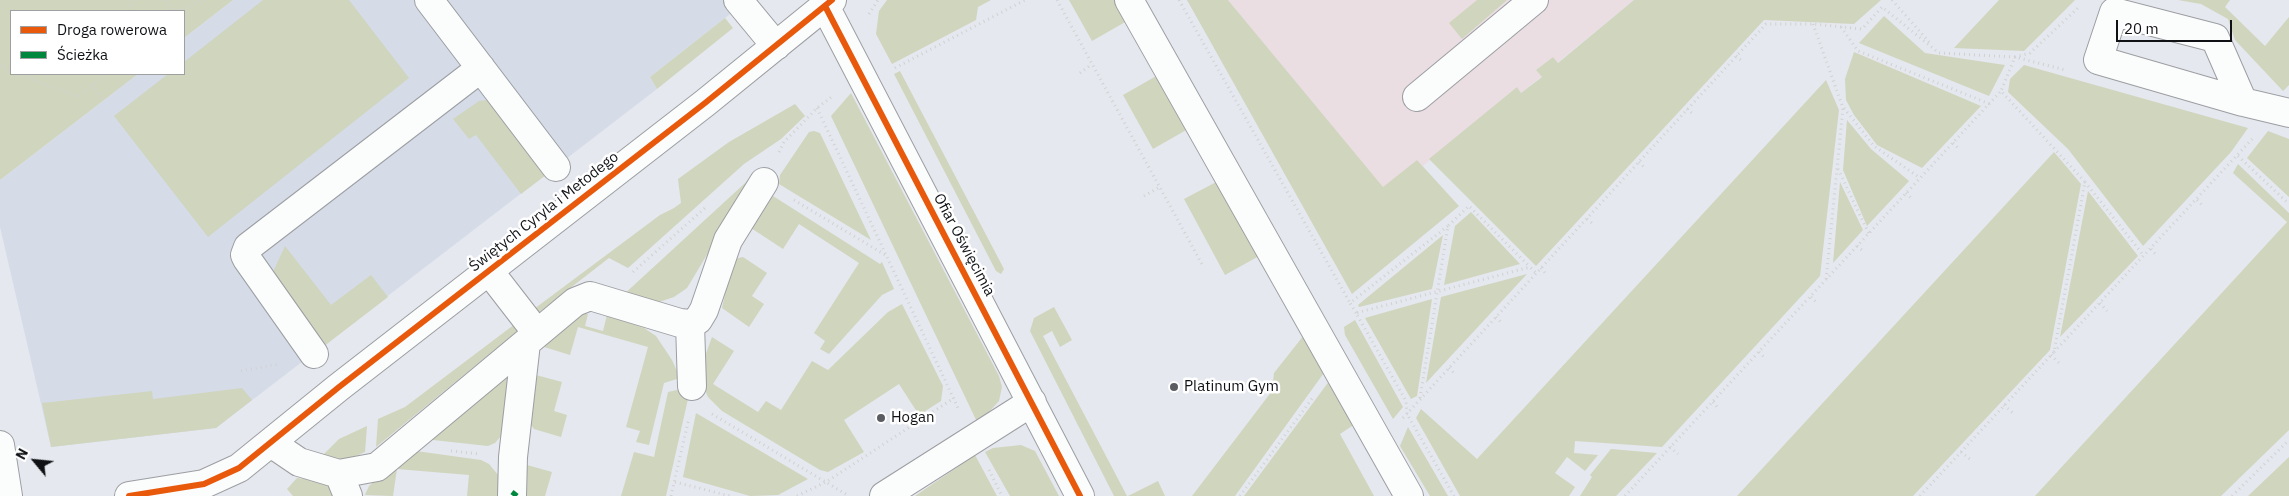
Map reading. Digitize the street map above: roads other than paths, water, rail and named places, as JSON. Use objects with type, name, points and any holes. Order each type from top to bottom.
[{"type":"street","points":[[430,0],[556,167]]},
{"type":"street","points":[[738,0],[776,46]]},
{"type":"street","points":[[1129,0],[1409,496]]},
{"type":"street","points":[[1416,97],[1534,0]]},
{"type":"street","name":"Świętych Cyryla i Metodego","points":[[128,496],[204,484],[239,468],[339,387],[776,46],[828,3]]},
{"type":"street","name":"Ofiar Oświęcimia","points":[[828,3],[861,76],[1080,496]]},
{"type":"street","points":[[2244,102],[2215,38],[2114,12],[2098,60],[2244,102],[2283,112]]},
{"type":"street","points":[[314,354],[246,259],[245,255],[248,247],[481,68]]},
{"type":"street","points":[[271,443],[299,462],[344,485],[377,467],[575,302],[590,296],[680,324],[690,324],[698,320],[704,310],[723,251],[764,182]]},
{"type":"street","points":[[489,271],[531,338],[513,457],[512,496]]},
{"type":"street","points":[[690,324],[692,394]]},
{"type":"street","points":[[884,496],[1032,402]]},
{"type":"street","name":"Świętych Cyryla i Metodego","points":[[215,496],[271,443]]},
{"type":"street","points":[[0,445],[8,496]]},
{"type":"place","name":"Platinum Gym","points":[[1174,387]]},
{"type":"place","name":"Hogan","points":[[881,418]]}]
